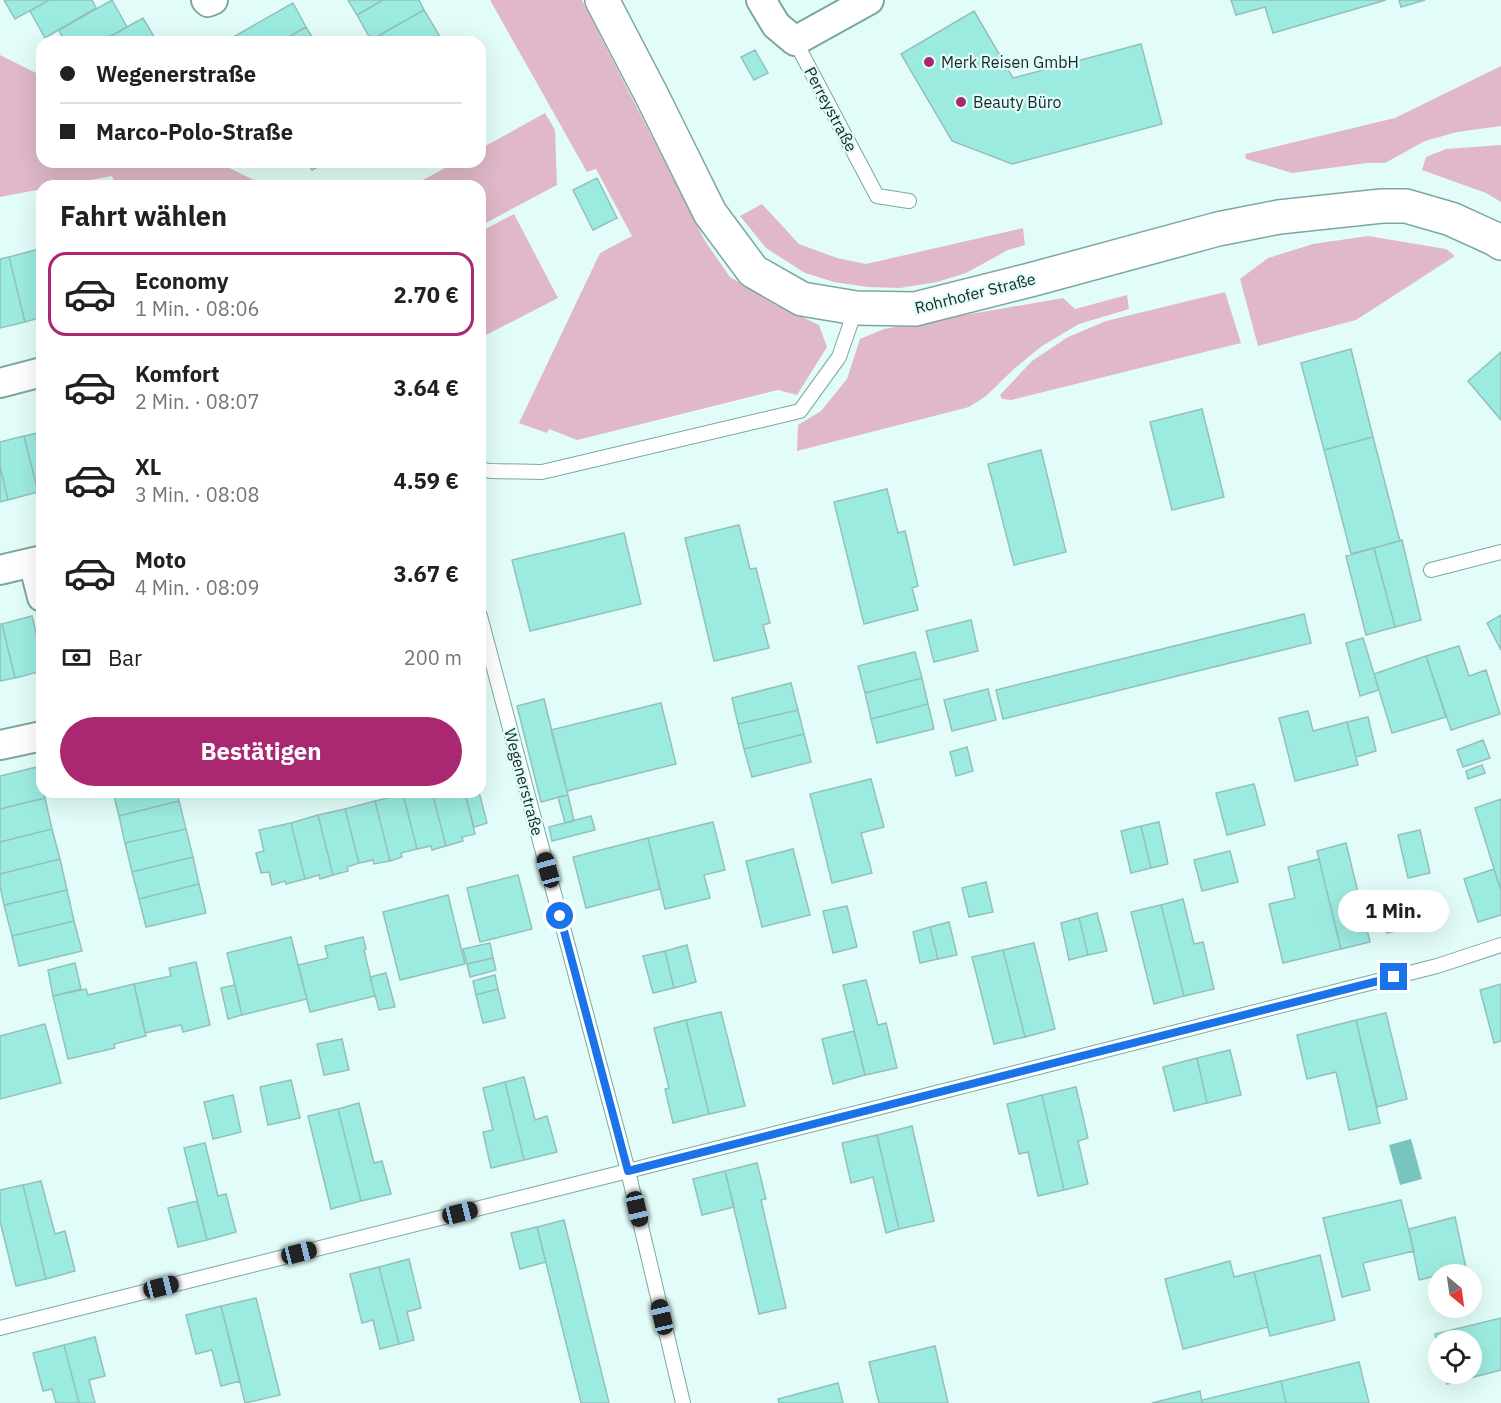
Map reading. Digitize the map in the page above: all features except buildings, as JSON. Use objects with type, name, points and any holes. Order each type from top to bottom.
[{"type":"main road","name":"Rohrhofer Straße","points":[[602,0],[710,213],[753,271],[802,299],[856,308],[915,309],[1218,229],[1279,217],[1382,206],[1406,206],[1451,219],[1495,238],[1501,243]]},
{"type":"street","points":[[206,0],[208,2],[213,0]]},
{"type":"street","name":"Perreystraße","points":[[761,0],[776,25],[795,41]]},
{"type":"street","points":[[795,41],[869,0]]},
{"type":"street","points":[[0,382],[36,373]]},
{"type":"street","points":[[0,570],[36,561]]},
{"type":"street","points":[[0,745],[36,737]]},
{"type":"lane","name":"Perreystraße","points":[[795,41],[877,196],[909,201]]},
{"type":"lane","points":[[486,470],[542,472],[800,411],[838,357],[856,308]]},
{"type":"lane","points":[[1431,570],[1501,552]]},
{"type":"lane","name":"Wegenerstraße","points":[[486,638],[628,1171],[683,1403]]},
{"type":"lane","points":[[0,1328],[1426,969],[1501,945]]},
{"type":"shaded area","points":[[490,0],[582,0],[705,241],[730,277],[777,305],[819,325],[827,347],[797,395],[778,390],[577,440],[549,429],[547,433],[519,423],[600,253],[632,236],[596,169],[587,172]]},
{"type":"shaded area","points":[[0,55],[36,73],[36,168],[229,168],[254,180],[114,180],[112,176],[90,180],[36,180],[36,190],[0,197]]},
{"type":"shaded area","points":[[1501,66],[1501,126],[1457,132],[1425,141],[1385,163],[1367,163],[1292,173],[1246,159],[1245,154],[1395,118]]},
{"type":"shaded area","points":[[545,113],[555,130],[557,185],[486,223],[486,180],[423,180],[445,168],[486,168],[486,146]]},
{"type":"shaded area","points":[[1501,145],[1501,202],[1486,193],[1422,170],[1426,157],[1446,149]]},
{"type":"shaded area","points":[[762,204],[799,244],[837,258],[866,264],[1023,228],[1025,245],[1008,250],[966,273],[937,282],[900,288],[868,287],[834,282],[805,273],[766,248],[740,216]]},
{"type":"shaded area","points":[[514,214],[558,298],[486,335],[486,229]]},
{"type":"shaded area","points":[[1368,236],[1446,249],[1455,256],[1356,320],[1258,346],[1240,279],[1268,258],[1313,244]]},
{"type":"shaded area","points":[[1225,292],[1241,343],[1011,400],[1002,399],[1000,395],[1032,361],[1068,337],[1106,321]]},
{"type":"shaded area","points":[[1127,295],[1129,309],[1079,324],[1042,346],[986,396],[969,407],[797,451],[798,425],[821,411],[847,379],[860,339],[884,329],[1063,298],[1075,309]]},
{"type":"water","points":[[1411,1139],[1422,1179],[1400,1185],[1389,1145]]},
{"type":"place","name":"Merk Reisen GmbH","points":[[929,62]]},
{"type":"place","name":"Beauty Büro","points":[[961,102]]},
{"type":"route","points":[[560,916],[628,1171],[1394,977]]}]
